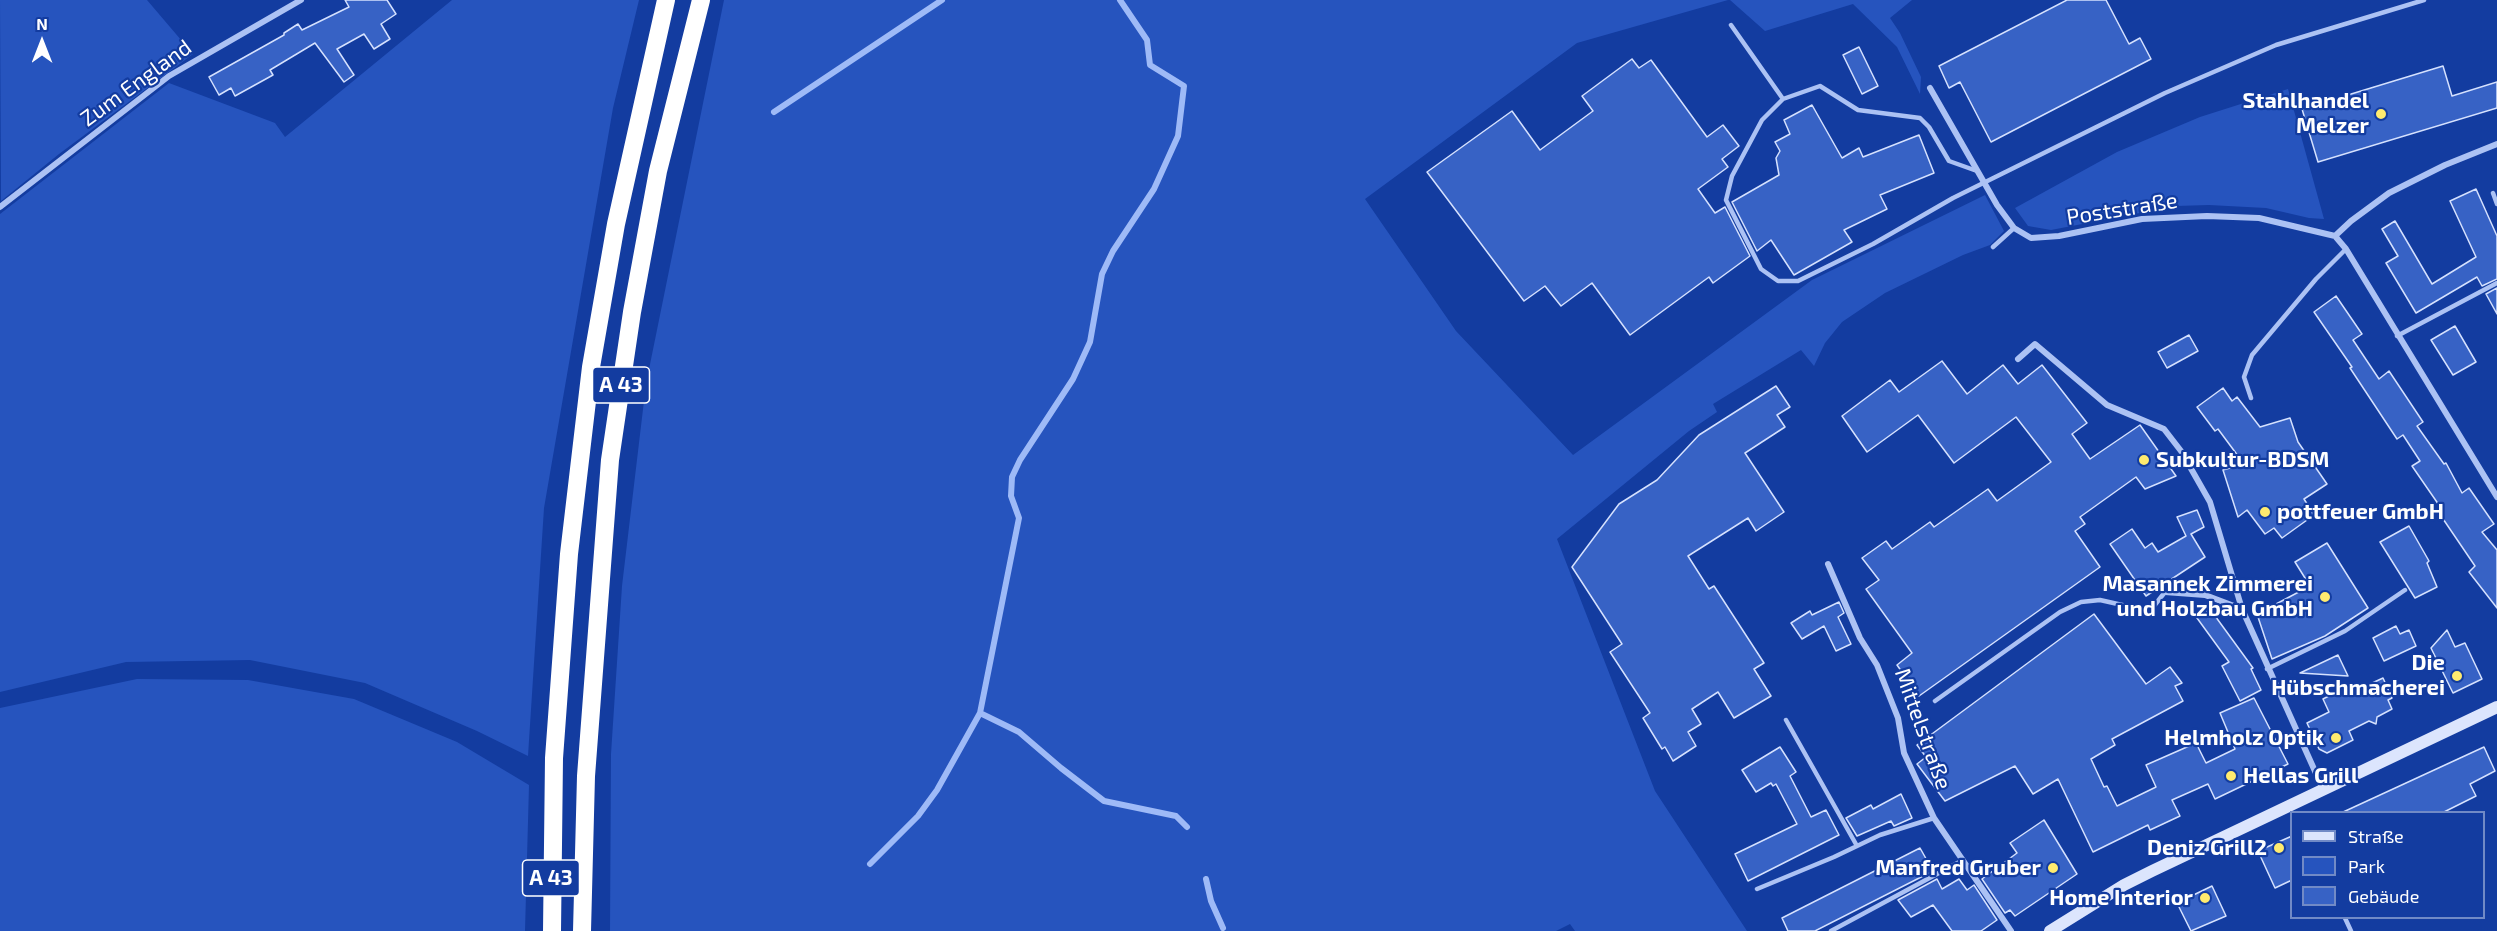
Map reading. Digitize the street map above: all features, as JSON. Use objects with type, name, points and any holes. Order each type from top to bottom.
[{"type":"highway","name":"A 43","points":[[552,931],[554,758],[569,554],[591,367],[616,224],[666,0]]},
{"type":"highway","name":"A 43","points":[[582,931],[586,776],[610,460],[632,312],[658,171],[701,0]]},
{"type":"main road","points":[[2050,931],[2124,885],[2289,811],[2323,789],[2497,707]]},
{"type":"street","name":"Zum England","points":[[0,207],[169,76],[301,0]]},
{"type":"street","points":[[1930,88],[1997,205],[2014,228]]},
{"type":"street","points":[[2497,144],[2445,165],[2389,193],[2350,221],[2335,236],[2346,249],[2497,497]]},
{"type":"street","name":"Poststraße","points":[[2014,228],[2031,238],[2041,238],[2142,219],[2207,216],[2259,218],[2335,236]]},
{"type":"street","points":[[2018,358],[2035,344],[2107,405],[2164,429],[2181,451],[2210,502],[2242,609],[2267,669],[2323,789]]},
{"type":"street","name":"Mittelstraße","points":[[1828,564],[1860,639],[1877,665],[1898,718],[1904,753],[1934,818],[2011,931]]},
{"type":"street","points":[[2165,592],[2205,595],[2242,609]]},
{"type":"lane","points":[[1978,173],[1949,161],[1929,127],[1920,118],[1858,110],[1820,86],[1783,99],[1762,120],[1732,176],[1726,200],[1761,269],[1778,281],[1798,281],[1873,244],[1953,198],[2164,93],[2276,45],[2424,0]]},
{"type":"lane","points":[[1731,26],[1783,99]]},
{"type":"lane","points":[[2493,194],[2497,204]]},
{"type":"lane","points":[[1993,247],[2014,228]]},
{"type":"lane","points":[[2251,398],[2244,377],[2252,355],[2316,279],[2346,249]]},
{"type":"lane","points":[[2397,336],[2497,283]]},
{"type":"lane","points":[[2267,669],[2345,631],[2405,590]]},
{"type":"lane","points":[[1935,700],[2060,612],[2081,602],[2100,600],[2140,609],[2154,606],[2165,592]]},
{"type":"lane","points":[[1786,720],[1857,846]]},
{"type":"lane","points":[[1757,889],[1880,835],[1934,818]]},
{"type":"lane","points":[[1832,931],[1963,860]]},
{"type":"green space","points":[[0,0],[147,0],[193,54],[59,154],[1,201]]},
{"type":"green space","points":[[452,0],[639,0],[613,108],[544,508],[528,756],[477,731],[365,683],[250,660],[126,662],[0,692],[0,214],[169,83],[275,123],[285,137]]},
{"type":"green space","points":[[724,0],[1728,0],[1577,43],[1365,199],[1456,331],[1573,455],[1812,280],[1985,195],[2004,231],[1990,245],[1963,255],[1885,293],[1842,322],[1825,343],[1814,366],[1801,350],[1713,404],[1717,412],[1689,431],[1557,539],[1655,791],[1747,931],[1575,931],[1570,924],[1556,931],[610,931],[611,754],[622,586],[646,384]]},
{"type":"green space","points":[[1730,0],[1912,0],[1890,18],[1900,33],[1921,77],[1920,94],[1897,47],[1853,4],[1765,31]]},
{"type":"green space","points":[[2288,89],[2324,219],[2309,218],[2266,208],[2176,206],[2051,230],[2028,226],[2015,208],[2117,152],[2200,117]]},
{"type":"green space","points":[[137,679],[248,680],[354,699],[457,742],[529,785],[525,931],[0,931],[0,708]]},
{"type":"building","points":[[345,0],[387,0],[396,14],[381,24],[390,39],[374,49],[364,34],[337,49],[354,75],[344,82],[315,43],[270,70],[273,75],[235,96],[231,88],[219,95],[209,77],[284,35],[298,24],[302,30],[349,7]]},
{"type":"building","points":[[2067,0],[2106,0],[2129,44],[2140,38],[2151,59],[1991,142],[1960,82],[1949,88],[1939,66]]},
{"type":"building","points":[[1859,47],[1878,86],[1862,94],[1843,55]]},
{"type":"building","points":[[1632,59],[1639,68],[1651,60],[1707,137],[1723,125],[1739,146],[1722,159],[1728,167],[1698,189],[1715,213],[1725,207],[1750,256],[1713,283],[1709,277],[1630,335],[1592,283],[1561,306],[1545,286],[1524,301],[1427,172],[1512,111],[1540,150],[1593,111],[1582,96]]},
{"type":"building","name":"Stahlhandel Melzer","points":[[2443,66],[2452,96],[2497,82],[2497,108],[2318,162],[2302,109]]},
{"type":"building","points":[[1812,105],[1842,158],[1859,148],[1863,157],[1919,135],[1934,173],[1880,195],[1887,209],[1844,230],[1852,242],[1794,275],[1771,240],[1757,251],[1732,202],[1779,175],[1776,158],[1780,151],[1775,142],[1790,134],[1784,120]]},
{"type":"building","points":[[2476,189],[2497,236],[2497,279],[2482,286],[2477,277],[2416,313],[2386,263],[2398,256],[2382,229],[2395,221],[2432,284],[2476,257],[2450,201]]},
{"type":"building","points":[[2497,288],[2497,314],[2486,294]]},
{"type":"building","points":[[2336,296],[2362,334],[2353,340],[2379,379],[2389,371],[2423,422],[2417,426],[2444,464],[2446,463],[2462,493],[2469,488],[2494,524],[2482,532],[2497,550],[2497,608],[2469,572],[2475,566],[2437,510],[2441,508],[2412,466],[2420,461],[2403,435],[2397,439],[2314,312]]},
{"type":"building","points":[[2455,326],[2476,362],[2453,375],[2431,340]]},
{"type":"building","points":[[2189,335],[2198,351],[2167,368],[2158,352]]},
{"type":"building","points":[[1942,361],[1967,394],[2003,365],[2018,384],[2042,365],[2087,423],[2072,434],[2090,459],[2140,425],[2176,476],[2145,489],[2136,477],[2080,517],[2085,524],[2075,531],[2100,567],[1919,696],[1897,665],[1912,653],[1866,589],[1879,580],[1862,558],[1886,541],[1892,549],[1930,522],[1934,527],[1988,489],[1997,501],[2051,462],[2016,417],[1954,463],[1918,415],[1867,452],[1842,416],[1890,380],[1899,392]]},
{"type":"building","points":[[1776,386],[1790,407],[1777,415],[1785,427],[1745,453],[1784,512],[1756,531],[1748,518],[1688,556],[1709,589],[1714,586],[1764,663],[1754,669],[1771,696],[1734,718],[1718,692],[1692,709],[1701,724],[1688,732],[1696,746],[1673,761],[1665,747],[1662,749],[1643,718],[1650,713],[1610,652],[1622,644],[1572,567],[1619,504],[1657,480],[1699,435]]},
{"type":"building","points":[[2223,388],[2232,401],[2237,397],[2260,427],[2290,418],[2298,442],[2327,484],[2304,499],[2314,515],[2282,538],[2274,528],[2265,534],[2247,510],[2238,517],[2223,470],[2244,464],[2218,429],[2215,431],[2197,407]]},
{"type":"building","points":[[2197,510],[2204,527],[2191,534],[2205,557],[2146,596],[2110,544],[2132,529],[2145,548],[2152,543],[2158,552],[2186,536],[2177,517]]},
{"type":"building","points":[[2409,526],[2429,561],[2427,563],[2437,587],[2415,598],[2380,542]]},
{"type":"building","name":"Masannek Zimmerei und Holzbau GmbH","points":[[2327,543],[2368,608],[2325,636],[2272,659],[2258,617],[2263,615],[2261,612],[2310,586],[2295,562]]},
{"type":"building","points":[[1839,602],[1844,613],[1838,617],[1851,644],[1836,651],[1824,626],[1802,639],[1791,623],[1810,611],[1812,615]]},
{"type":"building","points":[[2210,609],[2253,668],[2251,669],[2261,690],[2240,701],[2222,666],[2229,662],[2197,618]]},
{"type":"building","points":[[2094,614],[2146,684],[2170,667],[2182,683],[2175,686],[2183,701],[2112,739],[2115,745],[2091,759],[2104,787],[2107,786],[2117,806],[2156,787],[2146,765],[2196,743],[2206,763],[2235,749],[2220,713],[2254,698],[2288,764],[2215,799],[2208,784],[2172,800],[2180,816],[2150,830],[2148,825],[2093,852],[2058,779],[2033,794],[2015,766],[1945,801],[1917,764],[1926,757],[1917,745]]},
{"type":"building","points":[[2396,626],[2400,634],[2409,630],[2416,646],[2384,661],[2373,638]]},
{"type":"building","points":[[2447,630],[2455,647],[2465,643],[2482,679],[2453,693],[2431,648]]},
{"type":"building","points":[[2338,655],[2348,676],[2300,673]]},
{"type":"building","points":[[2383,678],[2392,698],[2388,700],[2392,709],[2377,717],[2376,724],[2369,721],[2349,731],[2353,740],[2327,753],[2319,749],[2307,723],[2329,712],[2323,699],[2352,684],[2355,691]]},
{"type":"building","points":[[1780,747],[1796,772],[1790,776],[1811,817],[1826,810],[1839,835],[1748,881],[1735,854],[1797,824],[1776,784],[1773,786],[1771,783],[1756,792],[1742,770]]},
{"type":"building","points":[[2484,747],[2495,771],[2470,784],[2476,796],[2446,811],[2345,811]]},
{"type":"building","points":[[1901,794],[1912,818],[1894,826],[1891,821],[1857,836],[1846,818],[1871,805],[1873,809]]},
{"type":"building","points":[[2044,820],[2077,874],[2015,916],[2010,910],[2005,913],[1982,879],[2017,853],[2010,843]]},
{"type":"building","points":[[2290,837],[2290,881],[2275,888],[2258,851]]},
{"type":"building","points":[[1920,848],[1933,871],[1815,931],[1788,931],[1782,918]]},
{"type":"building","points":[[1937,879],[1942,889],[1959,879],[1967,890],[1974,885],[1997,920],[1981,931],[1952,931],[1933,905],[1911,917],[1898,900]]},
{"type":"building","points":[[2212,886],[2226,916],[2191,931],[2177,903]]},
{"type":"waterway","points":[[774,112],[942,0]]},
{"type":"waterway","points":[[870,864],[918,816],[937,790],[980,713],[1019,518],[1011,496],[1012,477],[1020,460],[1073,379],[1090,342],[1102,274],[1113,251],[1154,189],[1178,136],[1184,86],[1150,65],[1147,40],[1120,0]]},
{"type":"waterway","points":[[980,713],[1019,732],[1104,801],[1176,816],[1187,827]]},
{"type":"waterway","points":[[1206,879],[1211,901],[1223,928]]},
{"type":"place","name":"Stahlhandel Melzer","points":[[2381,114]]},
{"type":"place","name":"Subkultur-BDSM","points":[[2144,460]]},
{"type":"place","name":"pottfeuer GmbH","points":[[2265,512]]},
{"type":"place","name":"Masannek Zimmerei und Holzbau GmbH","points":[[2325,597]]},
{"type":"place","name":"Die Hübschmacherei","points":[[2457,676]]},
{"type":"place","name":"Helmholz Optik","points":[[2336,738]]},
{"type":"place","name":"Hellas Grill","points":[[2231,776]]},
{"type":"place","name":"Deniz Grill2","points":[[2279,848]]},
{"type":"place","name":"Manfred Gruber","points":[[2053,868]]},
{"type":"place","name":"Home Interior","points":[[2205,898]]}]
